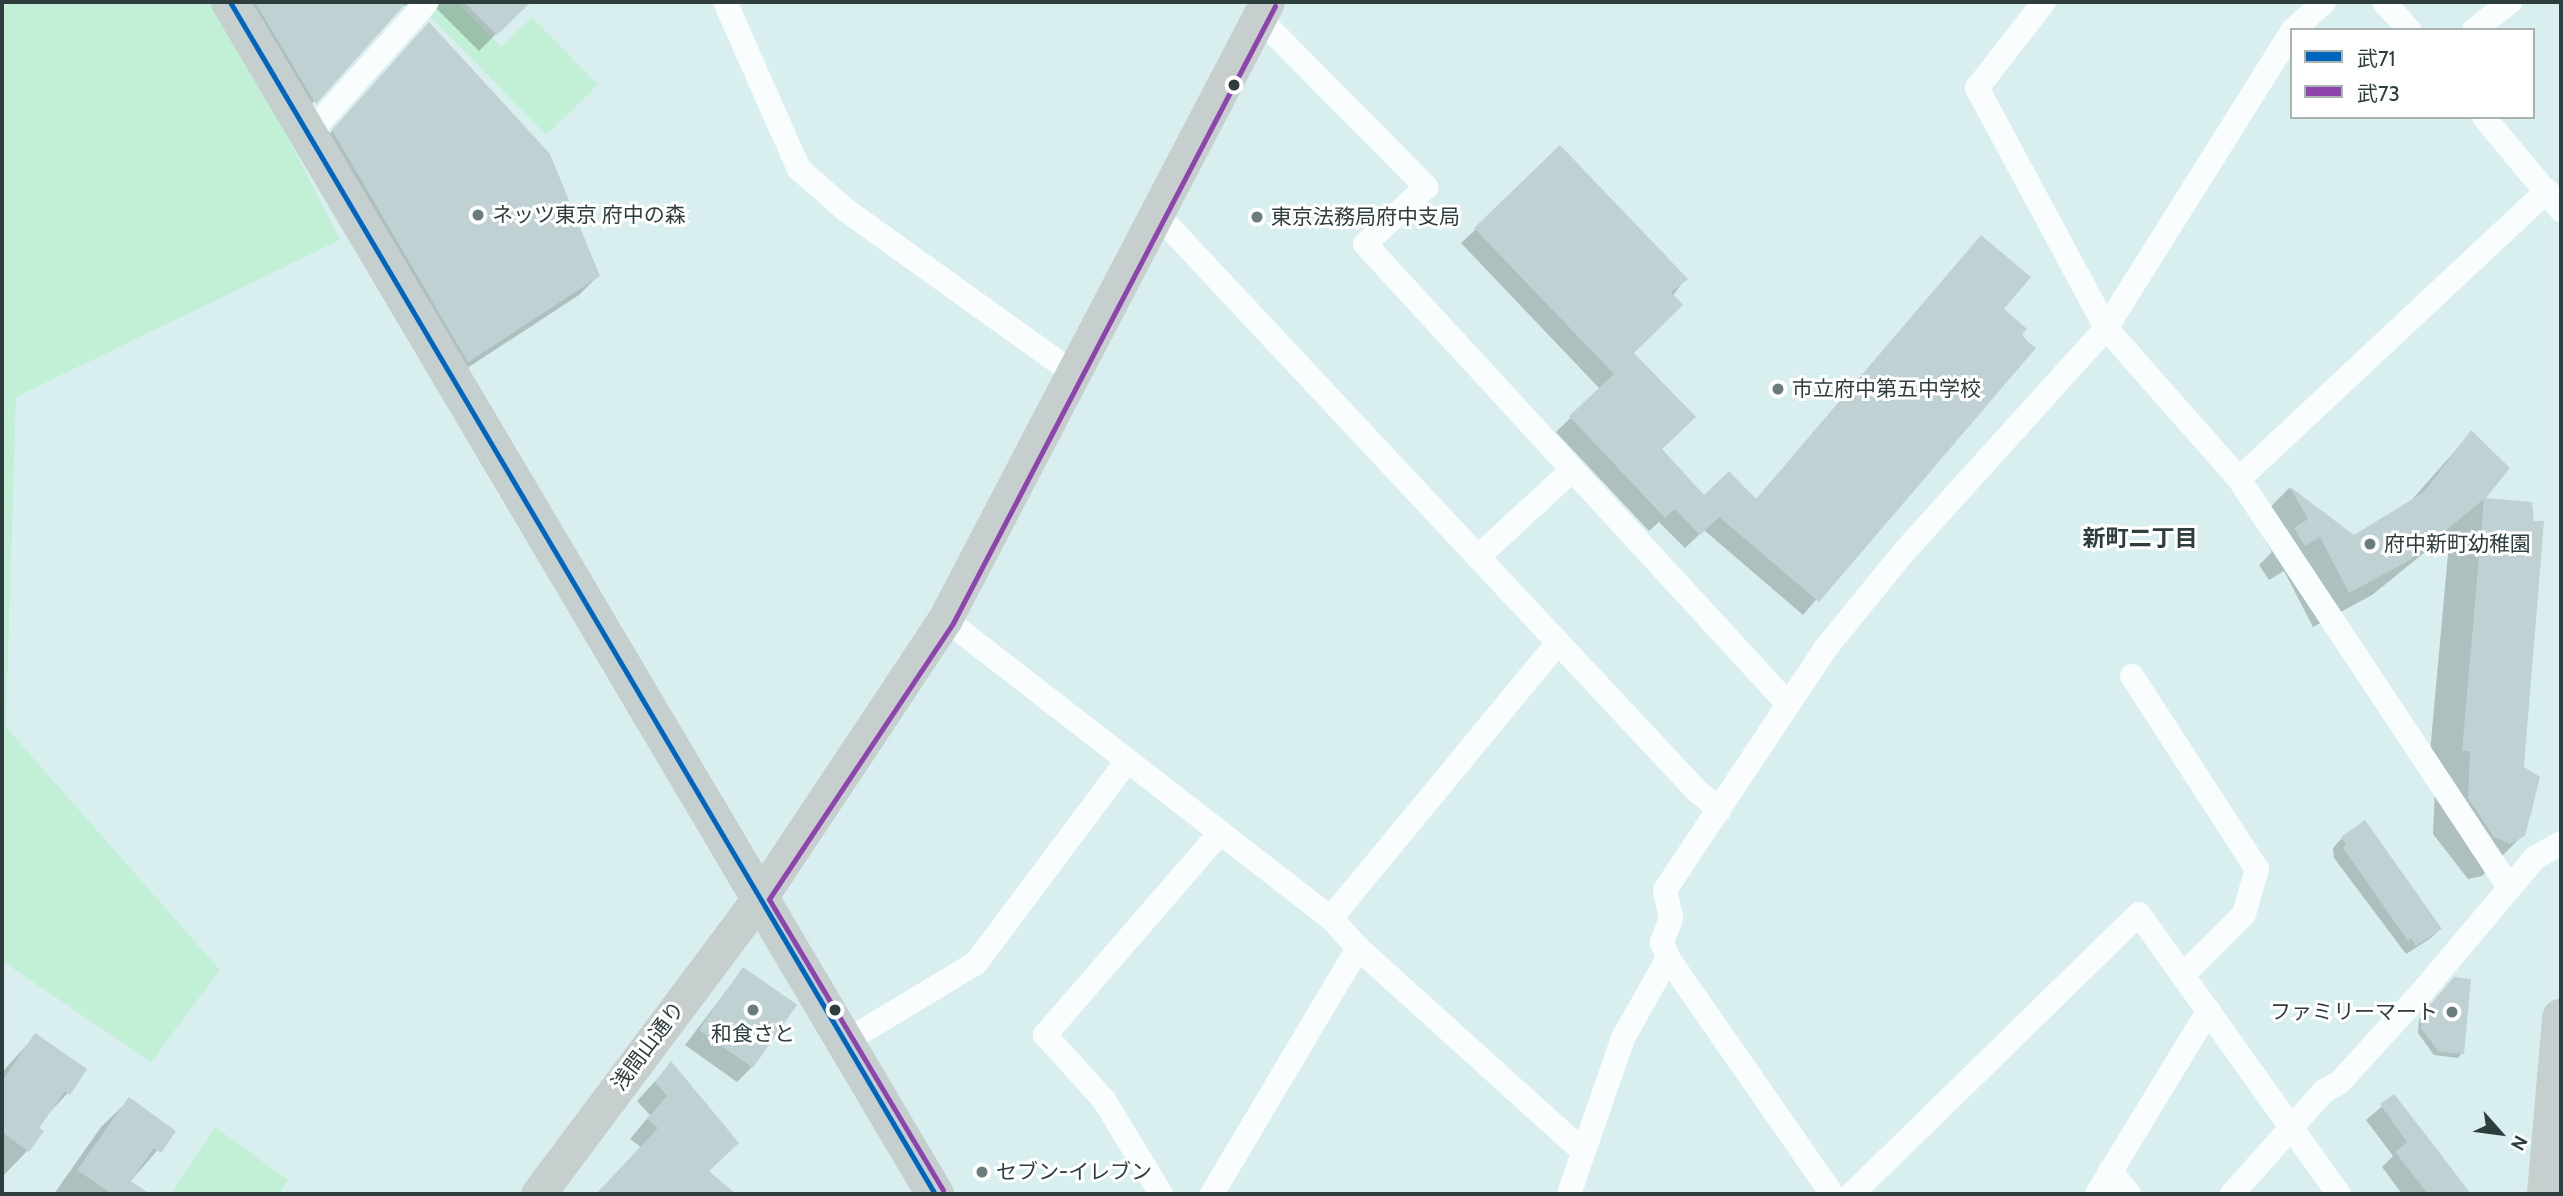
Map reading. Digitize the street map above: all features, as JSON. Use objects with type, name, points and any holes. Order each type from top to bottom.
[{"type":"main road","points":[[230,2],[306,136],[935,1194]]},
{"type":"main road","points":[[2546,1194],[2561,1018]]},
{"type":"street","points":[[306,136],[427,2]]},
{"type":"street","points":[[725,2],[799,169],[847,211],[1075,374]]},
{"type":"street","points":[[2044,2],[1977,88],[2106,328],[2239,479],[2509,887]]},
{"type":"street","points":[[2294,28],[2324,2]]},
{"type":"street","points":[[2384,2],[2407,28]]},
{"type":"street","points":[[2477,28],[2510,2]]},
{"type":"street","points":[[1263,10],[1426,187],[1365,244],[1787,703]]},
{"type":"street","name":"浅間山通り","points":[[538,1194],[759,899],[945,619],[1263,10]]},
{"type":"street","points":[[1832,1194],[1668,958],[1662,942],[1671,918],[1665,890],[1720,810],[1787,703],[1903,554],[2106,328],[2290,33]]},
{"type":"street","points":[[2239,479],[2554,201],[2486,119]]},
{"type":"street","points":[[1158,215],[1558,643],[1720,810]]},
{"type":"street","points":[[1479,556],[1571,471]]},
{"type":"street","points":[[945,619],[1331,918],[1358,948],[1583,1151]]},
{"type":"street","points":[[1331,918],[1558,643]]},
{"type":"street","points":[[2132,676],[2257,869],[2244,914],[2183,975]]},
{"type":"street","points":[[845,1042],[976,963],[1128,761]]},
{"type":"street","points":[[1161,1194],[1104,1100],[1045,1035],[1220,833]]},
{"type":"street","points":[[2232,1194],[2413,1002],[2535,858],[2561,843]]},
{"type":"street","points":[[1852,1194],[2139,914],[2209,1010],[2290,1130],[2339,1194]]},
{"type":"street","points":[[1212,1194],[1358,948]]},
{"type":"street","points":[[1569,1194],[1623,1038],[1668,958]]},
{"type":"street","points":[[2097,1194],[2209,1010]]},
{"type":"street","points":[[2110,1171],[2129,1194]]},
{"type":"green space","points":[[2,2],[219,2],[340,240],[16,397],[6,727],[220,970],[151,1062],[2,961]]},
{"type":"green space","points":[[441,2],[457,2],[501,47],[532,17],[598,85],[546,135],[428,14]]},
{"type":"green space","points":[[215,1127],[288,1180],[279,1194],[171,1194]]},
{"type":"building","points":[[255,2],[407,2],[316,104]]},
{"type":"building","points":[[464,2],[531,2],[497,35]]},
{"type":"building","name":"ネッツ東京 府中の森","points":[[429,22],[550,154],[600,276],[468,362],[332,130]]},
{"type":"building","points":[[1560,145],[1688,279],[1671,292],[1683,305],[1634,353],[1696,417],[1662,449],[1704,495],[1729,471],[1756,499],[1981,235],[2031,277],[2004,309],[2027,329],[2021,336],[2036,348],[1819,602],[1719,517],[1700,535],[1675,509],[1665,518],[1569,416],[1614,374],[1474,228]]},
{"type":"building","points":[[2471,430],[2510,468],[2486,498],[2532,502],[2534,521],[2544,521],[2524,767],[2540,777],[2525,836],[2510,844],[2494,837],[2468,798],[2470,751],[2462,751],[2484,499],[2410,560],[2349,593],[2320,537],[2305,546],[2294,528],[2308,519],[2289,486],[2354,535],[2424,492]]},
{"type":"building","points":[[2365,820],[2442,929],[2416,946],[2411,938],[2408,941],[2343,848],[2346,845],[2341,837]]},
{"type":"building","points":[[743,967],[797,1005],[753,1068],[699,1030]]},
{"type":"building","points":[[2454,977],[2471,979],[2464,1054],[2439,1052],[2421,1028],[2423,1013]]},
{"type":"building","points":[[35,1033],[87,1069],[70,1095],[65,1091],[39,1128],[44,1131],[29,1152],[2,1132],[2,1081]]},
{"type":"building","points":[[671,1061],[739,1143],[709,1171],[736,1194],[596,1194],[658,1128],[647,1119],[667,1096],[655,1082]]},
{"type":"building","points":[[2394,1094],[2471,1194],[2428,1194],[2395,1152],[2407,1142],[2380,1104]]},
{"type":"building","points":[[129,1097],[176,1131],[161,1153],[154,1148],[131,1181],[150,1194],[112,1194],[77,1170]]},
{"type":"transit line","name":"武71","points":[[230,2],[935,1194]]},
{"type":"transit line","name":"武73","points":[[943,1190],[769,899],[953,623],[1275,6]]},
{"type":"place","name":"ネッツ東京 府中の森","points":[[478,215]]},
{"type":"place","name":"東京法務局府中支局","points":[[1257,217]]},
{"type":"place","name":"市立府中第五中学校","points":[[1778,389]]},
{"type":"place","name":"府中新町幼稚園","points":[[2370,544]]},
{"type":"place","name":"和食さと","points":[[753,1010]]},
{"type":"place","name":"ファミリーマート","points":[[2452,1012]]},
{"type":"place","name":"セブン-イレブン","points":[[982,1172]]},
{"type":"district","name":"新町二丁目","points":[[2140,538]]}]
